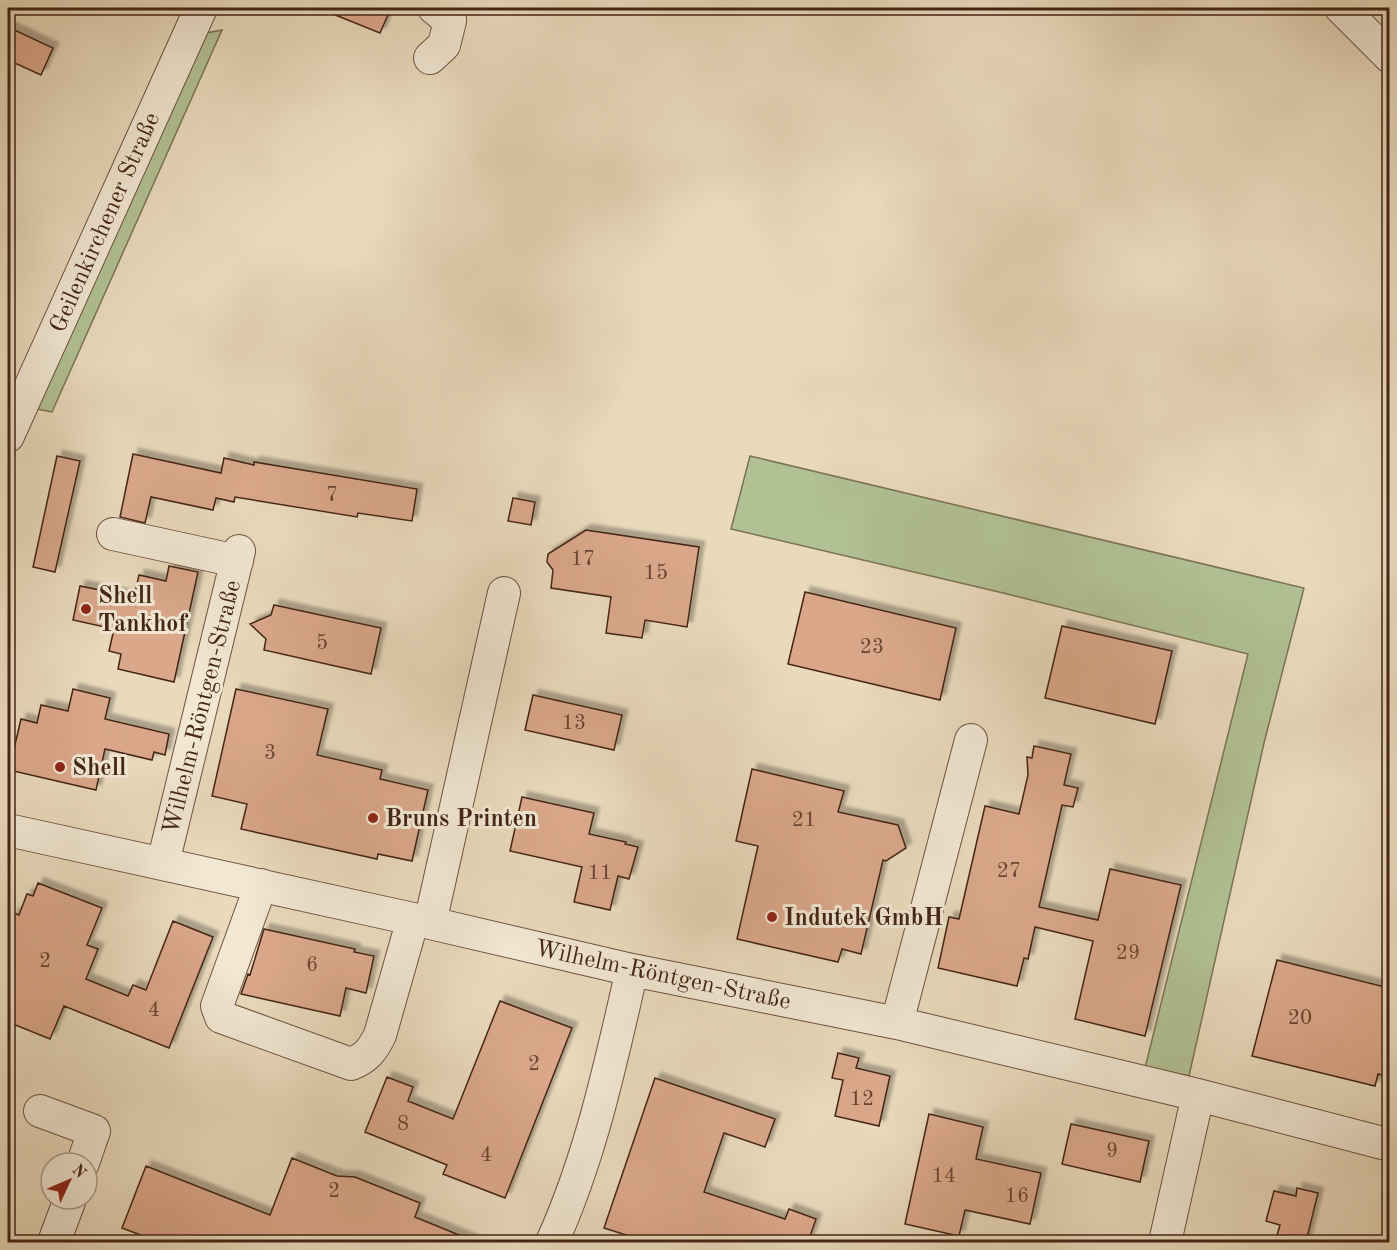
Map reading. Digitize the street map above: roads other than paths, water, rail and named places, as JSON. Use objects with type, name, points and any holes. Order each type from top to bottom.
[{"type":"street","name":"Geilenkirchener Straße","points":[[8,436],[201,8]]},
{"type":"street","points":[[430,57],[444,45],[450,21],[434,8]]},
{"type":"street","points":[[1341,8],[1389,57]]},
{"type":"street","name":"Wilhelm-Röntgen-Straße","points":[[113,534],[238,556],[163,863]]},
{"type":"street","points":[[261,885],[217,1006],[221,1017],[351,1064],[360,1061],[371,1052],[380,1035],[422,921],[504,593]]},
{"type":"street","points":[[897,1023],[971,740]]},
{"type":"street","name":"Wilhelm-Röntgen-Straße","points":[[8,830],[422,921],[632,970],[897,1023],[1198,1095],[1389,1145]]},
{"type":"street","points":[[552,1242],[566,1212],[603,1094],[632,970]]},
{"type":"street","points":[[1165,1242],[1198,1095]]},
{"type":"street","points":[[40,1111],[94,1131],[87,1151]]},
{"type":"street","points":[[54,1242],[66,1211]]},
{"type":"place","name":"Shell Tankhof","points":[[86,609]]},
{"type":"place","name":"Shell","points":[[60,767]]},
{"type":"place","name":"Bruns Printen","points":[[373,818]]},
{"type":"place","name":"Indutek GmbH","points":[[772,917]]}]
